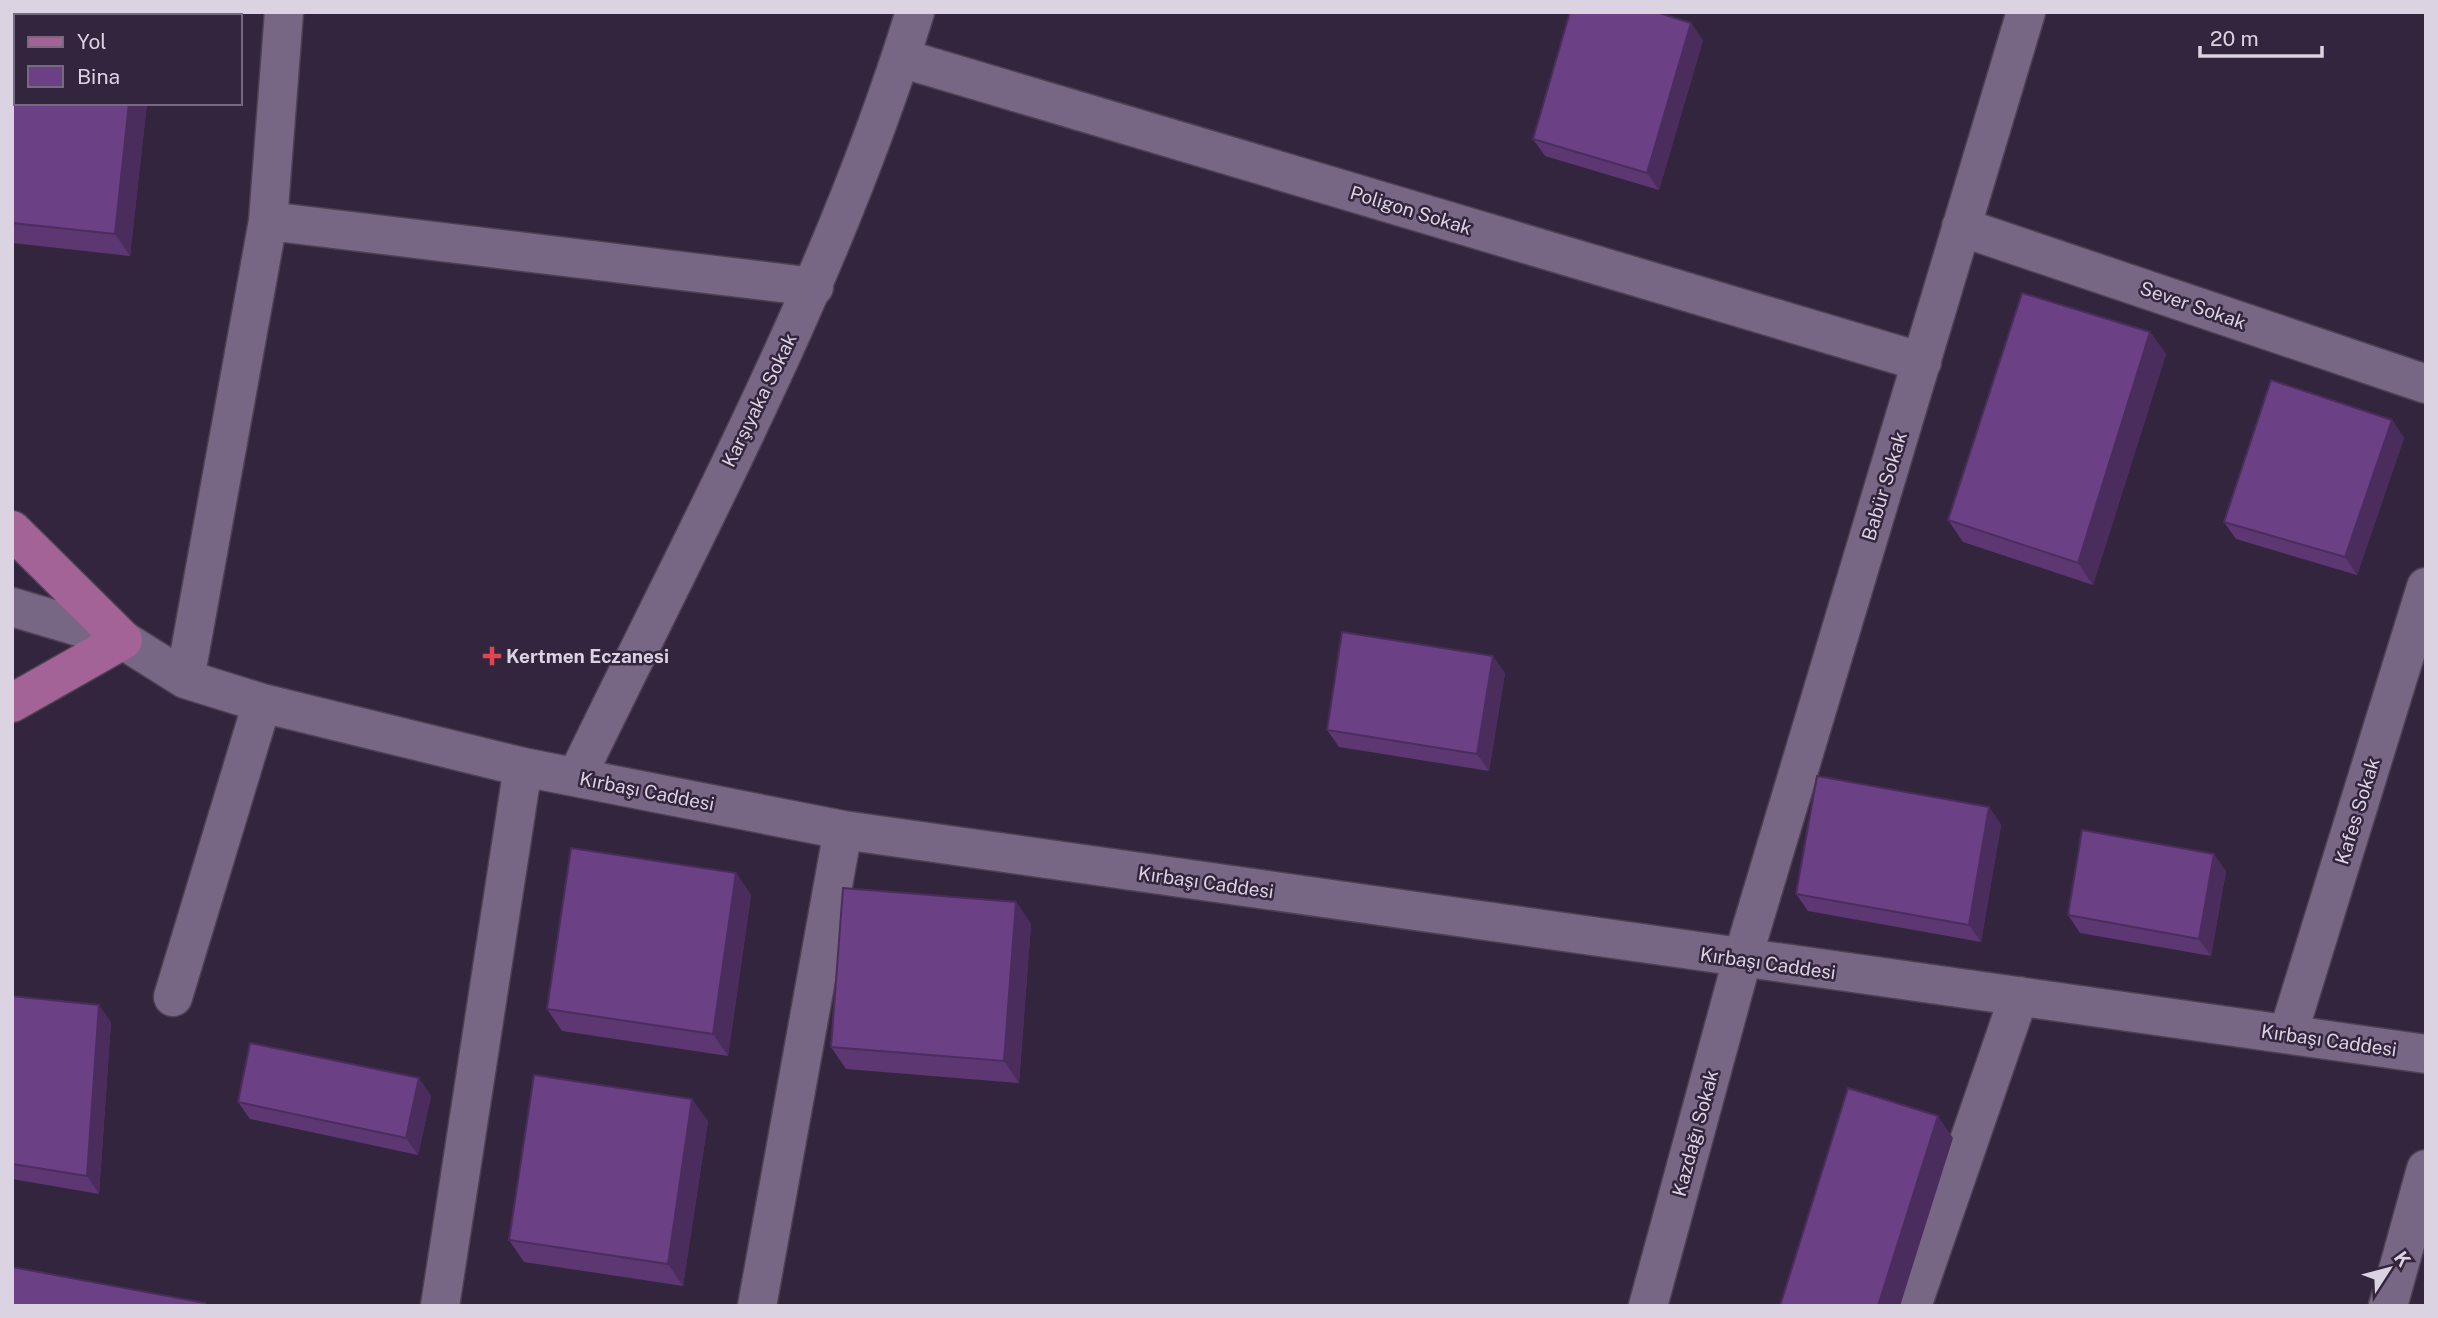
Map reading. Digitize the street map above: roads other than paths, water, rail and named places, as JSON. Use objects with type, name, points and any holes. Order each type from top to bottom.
[{"type":"main road","points":[[12,530],[123,640],[12,703]]},
{"type":"street","points":[[186,678],[268,221],[284,12]]},
{"type":"street","name":"Karşıyaka Sokak","points":[[577,776],[814,287],[901,58],[915,12]]},
{"type":"street","name":"Babür Sokak","points":[[1742,960],[2026,12]]},
{"type":"street","name":"Poligon Sokak","points":[[901,58],[1922,362]]},
{"type":"street","points":[[268,221],[814,287]]},
{"type":"street","name":"Sever Sokak","points":[[1961,227],[2426,384]]},
{"type":"street","name":"Kafes Sokak","points":[[2288,1034],[2426,587]]},
{"type":"street","name":"Kırbaşı Caddesi","points":[[12,607],[123,640],[186,678],[262,703],[523,767],[844,830],[1742,960],[2426,1054]]},
{"type":"street","points":[[173,997],[262,703]]},
{"type":"street","points":[[440,1306],[523,767]]},
{"type":"street","points":[[757,1306],[844,830]]},
{"type":"street","name":"Kazdağı Sokak","points":[[1648,1306],[1742,960]]},
{"type":"street","points":[[1912,1306],[2019,996]]},
{"type":"street","points":[[2388,1306],[2426,1170]]},
{"type":"place","name":"Kertmen Eczanesi","points":[[492,656]]}]
